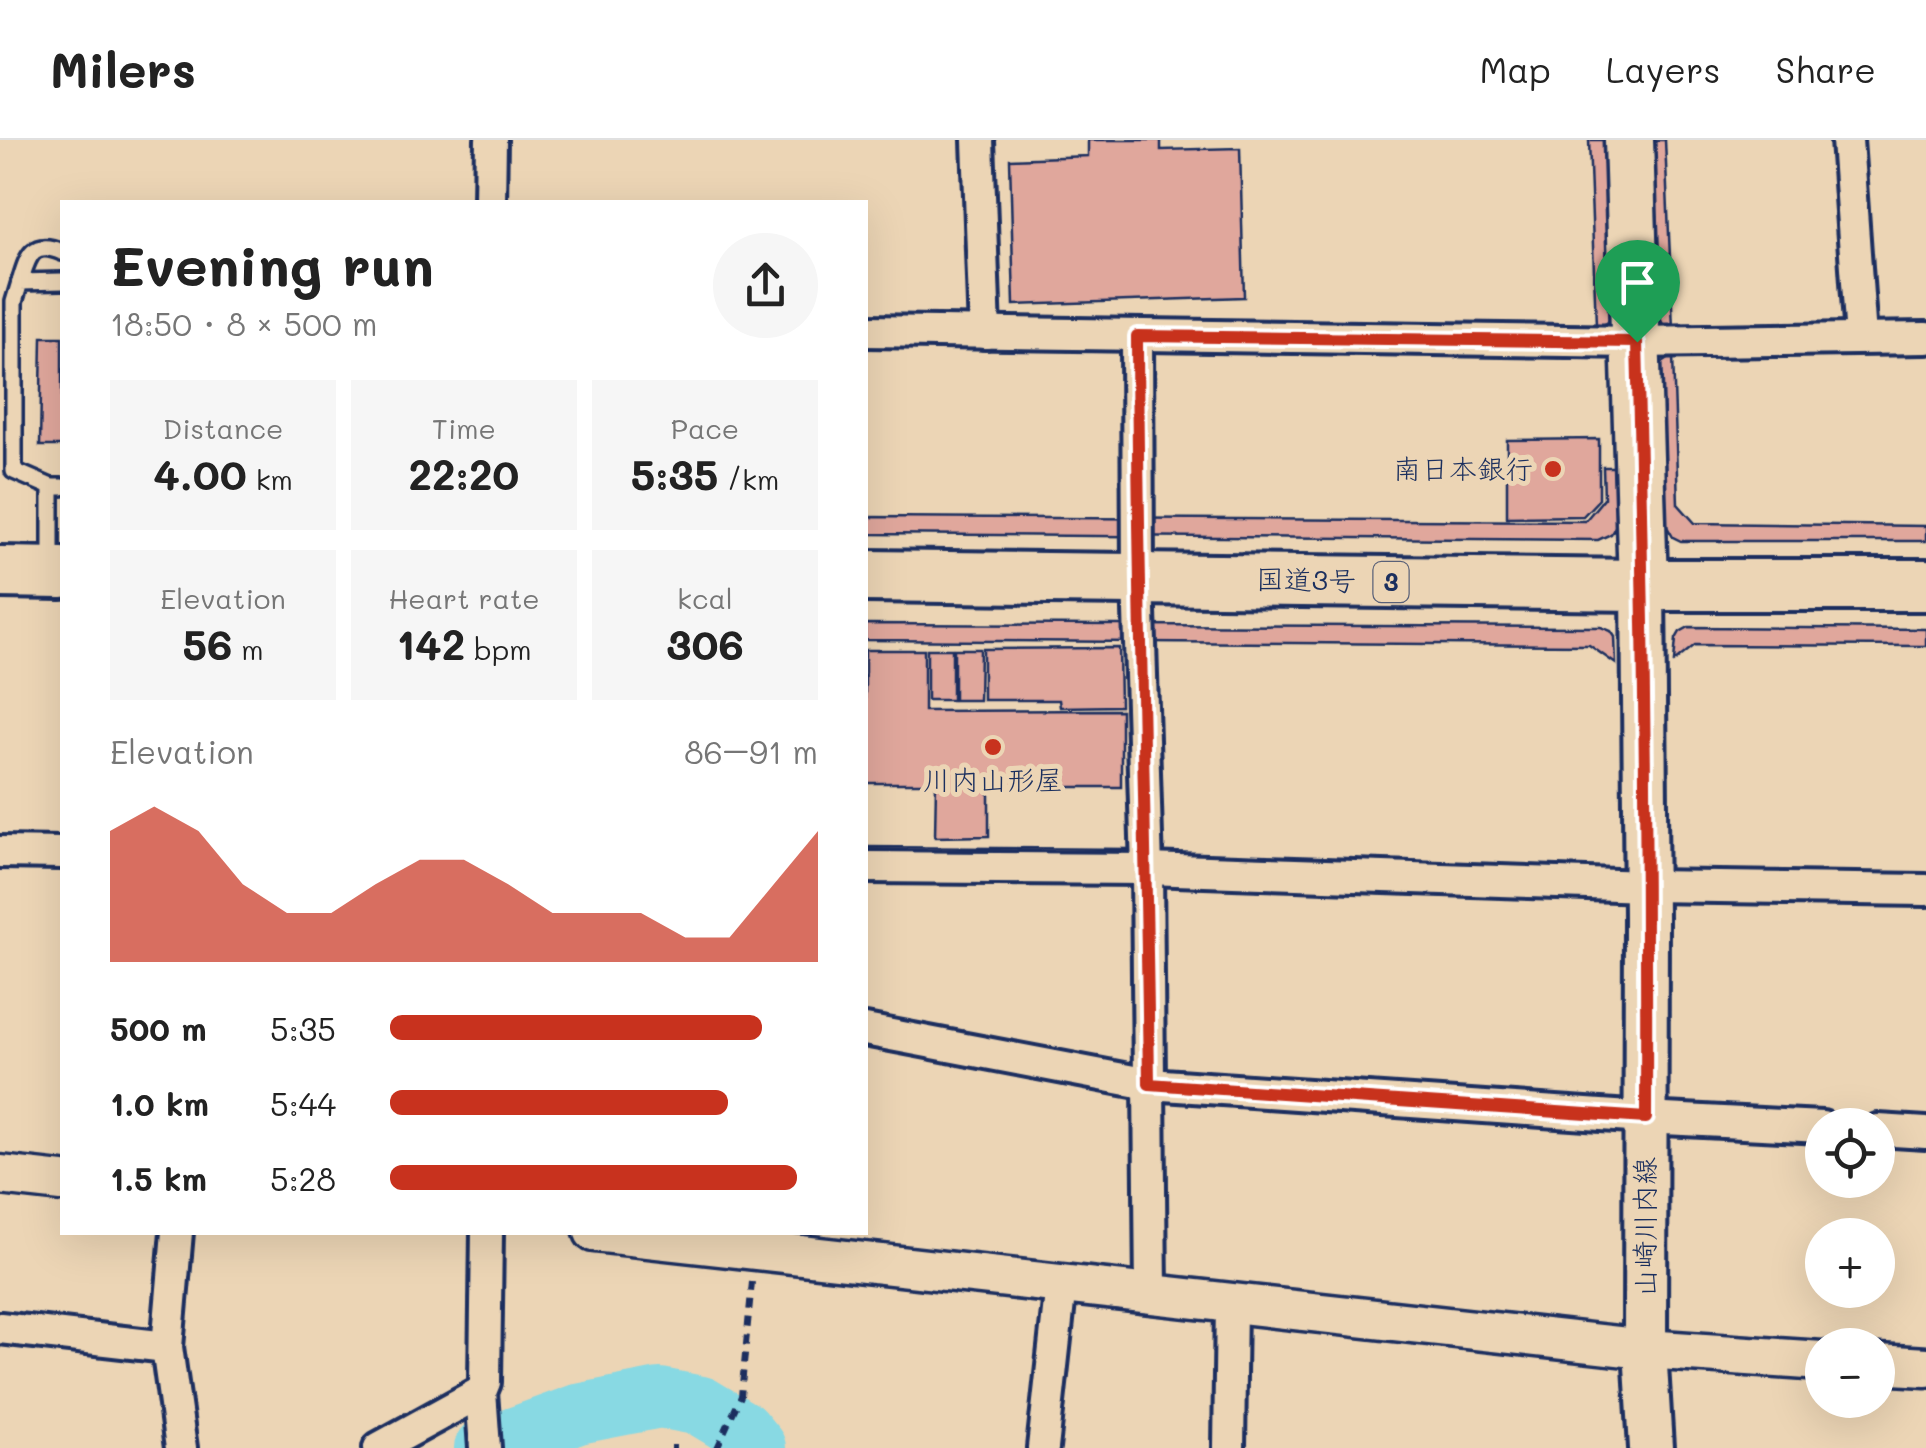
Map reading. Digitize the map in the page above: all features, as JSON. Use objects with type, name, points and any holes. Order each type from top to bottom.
[{"type":"highway","points":[[0,572],[57,572]]},
{"type":"highway","name":"国道3号","points":[[868,576],[1926,585]]},
{"type":"main road","points":[[1628,140],[1643,585]]},
{"type":"main road","name":"山崎川内線","points":[[1643,585],[1645,1350],[1651,1448]]},
{"type":"street","points":[[490,200],[491,140]]},
{"type":"street","points":[[978,140],[985,333]]},
{"type":"street","points":[[1847,140],[1861,338]]},
{"type":"street","points":[[868,331],[1637,342],[1926,338]]},
{"type":"street","points":[[1137,336],[1150,1294]]},
{"type":"street","points":[[0,852],[60,853]]},
{"type":"street","points":[[868,866],[1146,868],[1646,886],[1926,890]]},
{"type":"street","points":[[868,1031],[1149,1084],[1805,1127]]},
{"type":"street","points":[[1895,1131],[1926,1133]]},
{"type":"street","points":[[0,1176],[60,1182]]},
{"type":"street","points":[[177,1235],[167,1346],[181,1448]]},
{"type":"street","points":[[485,1448],[482,1402],[487,1235]]},
{"type":"street","points":[[647,1235],[682,1237],[756,1251],[1645,1350],[1805,1360]]},
{"type":"street","points":[[1043,1448],[1060,1284]]},
{"type":"street","points":[[1229,1448],[1231,1303]]},
{"type":"street","points":[[0,1328],[167,1346]]},
{"type":"street","points":[[1895,1365],[1926,1368]]},
{"type":"street","points":[[379,1448],[482,1402]]},
{"type":"lane","points":[[57,572],[57,487],[14,471],[14,302],[29,255],[50,247],[60,251]]},
{"type":"lane","points":[[20,282],[60,281]]},
{"type":"path","points":[[718,1448],[741,1396],[756,1251]]},
{"type":"building","points":[[1088,140],[1161,140],[1161,150],[1240,148],[1244,297],[1014,305],[1010,159],[1088,156]]},
{"type":"building","points":[[1589,140],[1606,140],[1613,314],[1602,325],[1596,325]]},
{"type":"building","points":[[1650,140],[1665,140],[1673,329],[1663,324],[1658,315]]},
{"type":"building","points":[[42,337],[60,337],[60,446],[40,446]]},
{"type":"building","points":[[1673,356],[1678,504],[1695,523],[1926,526],[1926,541],[1681,541],[1673,537],[1665,523],[1659,375],[1661,364]]},
{"type":"building","name":"南日本銀行","points":[[1599,439],[1599,499],[1583,516],[1507,517],[1507,440]]},
{"type":"building","points":[[1603,467],[1616,467],[1618,521],[1611,534],[1598,540],[868,534],[868,517],[1585,521],[1604,498]]},
{"type":"building","points":[[868,624],[1601,627],[1615,637],[1616,664],[1589,645],[868,640]]},
{"type":"building","points":[[1689,627],[1926,629],[1926,646],[1695,645],[1674,662],[1676,639]]},
{"type":"building","points":[[1119,648],[1120,706],[1060,707],[1059,700],[983,700],[983,649]]},
{"type":"building","points":[[927,649],[952,649],[952,700],[927,700]]},
{"type":"building","points":[[954,649],[980,649],[979,700],[954,700]]},
{"type":"building","name":"川内山形屋","points":[[868,650],[924,650],[924,711],[1121,710],[1121,787],[989,787],[989,836],[935,837],[936,783],[868,783]]},
{"type":"building","points":[[868,847],[1131,849],[1130,885],[868,884]]},
{"type":"waterway","points":[[484,1448],[578,1414],[660,1398],[701,1406],[741,1430],[756,1448]]},
{"type":"place","name":"南日本銀行","points":[[1553,469]]},
{"type":"place","name":"川内山形屋","points":[[993,747]]},
{"type":"route","points":[[1137,336],[1637,342],[1643,585],[1646,1118],[1149,1084],[1137,336]]}]
